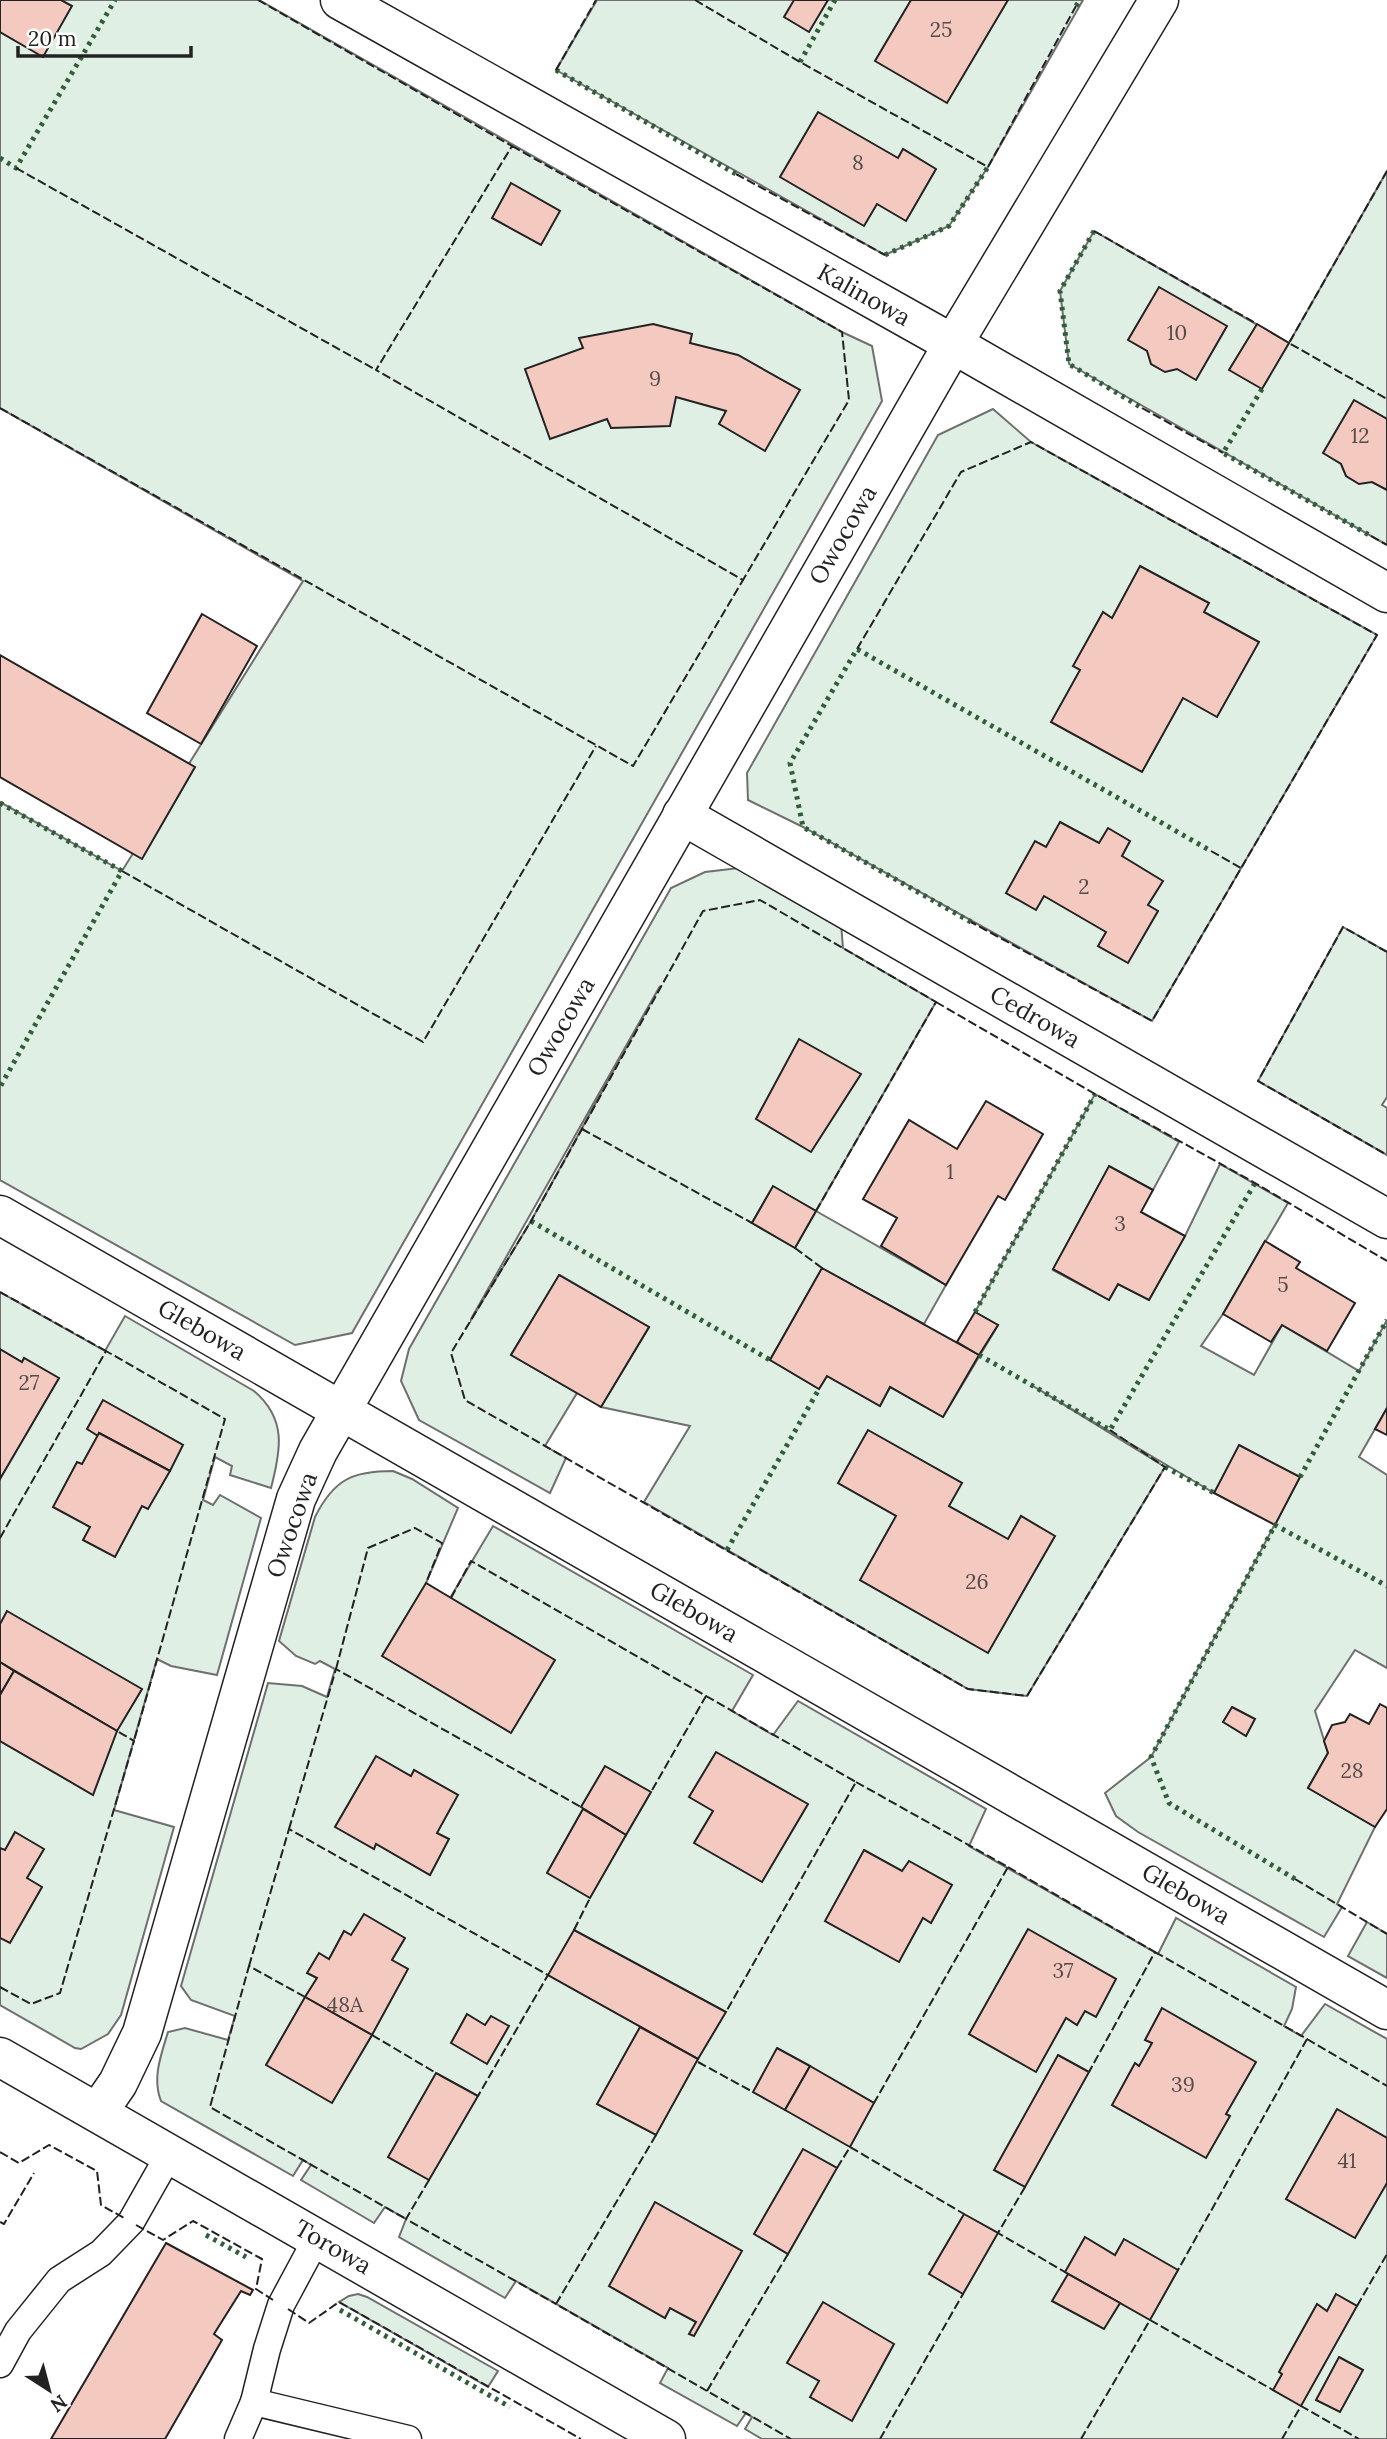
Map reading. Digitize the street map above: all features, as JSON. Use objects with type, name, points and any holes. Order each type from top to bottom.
[{"type":"street","name":"Kalinowa","points":[[340,0],[953,344],[1387,593]]},
{"type":"street","name":"Owocowa","points":[[98,2112],[118,2083],[142,2033],[296,1499],[318,1451],[953,344],[1159,0]]},
{"type":"street","name":"Cedrowa","points":[[682,815],[1387,1219]]},
{"type":"street","name":"Glebowa","points":[[0,1215],[1387,2010]]},
{"type":"street","name":"Torowa","points":[[0,2057],[666,2439]]},
{"type":"lane","points":[[0,2364],[18,2331],[59,2280],[101,2253],[131,2222],[169,2155]]},
{"type":"lane","points":[[238,2439],[254,2402],[281,2305],[317,2238]]},
{"type":"lane","points":[[254,2402],[408,2439]]},
{"type":"green space","points":[[0,0],[259,0],[842,332],[872,346],[882,401],[352,1333],[295,1345],[0,1180],[0,802],[122,871],[303,581],[0,408]]},
{"type":"green space","points":[[597,0],[1083,0],[988,167],[949,226],[885,255],[556,70]]},
{"type":"green space","points":[[1387,171],[1387,545],[1069,364],[1060,291],[1094,231],[1289,343]]},
{"type":"green space","points":[[993,409],[1031,442],[1377,635],[1152,1021],[803,827],[748,800],[747,773],[938,435]]},
{"type":"green space","points":[[739,868],[841,923],[843,948],[936,1002],[816,1211],[946,1285],[924,1324],[822,1269],[770,1360],[819,1389],[827,1376],[880,1405],[890,1387],[943,1417],[998,1325],[975,1312],[1095,1094],[1179,1142],[1153,1190],[1109,1167],[1053,1270],[1109,1300],[1118,1284],[1149,1300],[1185,1236],[1220,1164],[1288,1203],[1223,1314],[1201,1346],[1254,1375],[1282,1325],[1359,1371],[1387,1320],[1387,1408],[1359,1457],[1387,1475],[1387,1668],[1355,1650],[1315,1711],[1328,1753],[1308,1788],[1375,1827],[1337,1904],[1342,1907],[1324,1937],[1138,1832],[1116,1816],[1105,1793],[1151,1757],[1300,1477],[1214,1493],[1033,1386],[1165,1467],[1027,1696],[968,1689],[644,1502],[690,1426],[601,1407],[649,1327],[560,1275],[511,1355],[577,1393],[545,1446],[566,1458],[550,1493],[419,1420],[401,1381],[409,1349],[671,888],[705,872]],"holes":[[[660,986],[531,1221],[471,1320],[471,1319]],[[773,1187],[816,1211],[795,1248],[752,1223]]]},
{"type":"green space","points":[[1343,927],[1387,952],[1387,1097],[1382,1105],[1387,1108],[1387,1155],[1258,1081]]},
{"type":"green space","points":[[0,1292],[105,1351],[125,1316],[254,1391],[272,1413],[279,1436],[271,1488],[230,1475],[232,1466],[215,1457],[203,1500],[213,1505],[220,1495],[261,1518],[217,1675],[171,1666],[157,1659],[114,1810],[174,1827],[121,2015],[108,2034],[81,2049],[0,2005]]},
{"type":"green space","points":[[393,1471],[412,1479],[458,1508],[426,1583],[450,1598],[493,1526],[753,1675],[732,1711],[773,1735],[798,1701],[986,1809],[969,1846],[1158,1954],[1176,1918],[1296,1987],[1292,2009],[1284,2026],[1301,2036],[1325,2004],[1387,2039],[1387,2439],[762,2439],[745,2429],[752,2417],[746,2413],[737,2426],[660,2383],[668,2368],[516,2281],[505,2298],[399,2237],[406,2219],[385,2207],[374,2223],[301,2180],[311,2165],[303,2160],[293,2176],[161,2101],[157,2075],[168,2032],[185,2028],[228,2040],[235,2016],[191,2000],[181,1986],[268,1683],[302,1686],[327,1697],[335,1669],[320,1661],[315,1664],[296,1656],[279,1641],[315,1517],[330,1494],[346,1480],[367,1473]]},
{"type":"green space","points":[[1367,1922],[1387,1934],[1387,1978],[1348,1956]]},
{"type":"green space","points":[[358,2294],[498,2371],[488,2387],[339,2302]]},
{"type":"building","points":[[0,0],[61,0],[72,6],[43,57],[0,32]]},
{"type":"building","points":[[794,0],[828,0],[809,32],[784,17]]},
{"type":"building","points":[[911,0],[1008,0],[947,103],[875,61]]},
{"type":"building","points":[[818,112],[898,158],[903,149],[936,169],[906,221],[877,204],[864,226],[780,177]]},
{"type":"building","points":[[511,183],[560,211],[541,245],[492,218]]},
{"type":"building","points":[[1159,287],[1227,326],[1196,380],[1177,369],[1165,372],[1151,364],[1147,351],[1128,340]]},
{"type":"building","points":[[653,324],[692,334],[690,343],[738,355],[800,390],[765,451],[719,424],[726,411],[676,397],[670,426],[611,428],[607,419],[550,439],[525,369],[583,348],[579,338]]},
{"type":"building","points":[[1257,324],[1289,343],[1262,389],[1229,370]]},
{"type":"building","points":[[1354,400],[1387,419],[1387,490],[1372,482],[1359,484],[1346,476],[1341,464],[1323,453]]},
{"type":"building","points":[[1140,566],[1209,603],[1204,612],[1259,642],[1217,717],[1183,698],[1142,772],[1051,722],[1080,670],[1073,666],[1103,612],[1112,618]]},
{"type":"building","points":[[202,614],[257,646],[201,744],[147,713]]},
{"type":"building","points":[[0,655],[195,767],[142,859],[0,777]]},
{"type":"building","points":[[1060,822],[1099,843],[1108,828],[1130,841],[1122,856],[1163,881],[1148,905],[1158,911],[1128,963],[1098,946],[1106,932],[1044,896],[1036,910],[1006,893],[1035,841],[1046,847]]},
{"type":"building","points":[[799,1039],[861,1074],[811,1152],[756,1119]]},
{"type":"building","points":[[986,1101],[1043,1134],[1005,1200],[998,1196],[946,1285],[881,1246],[897,1218],[863,1199],[909,1120],[957,1149]]},
{"type":"building","points":[[1109,1166],[1153,1190],[1141,1212],[1185,1236],[1149,1300],[1118,1284],[1109,1300],[1053,1269]]},
{"type":"building","points":[[773,1186],[816,1211],[795,1248],[752,1223]]},
{"type":"building","points":[[1265,1241],[1300,1262],[1296,1268],[1355,1303],[1327,1351],[1282,1325],[1271,1342],[1223,1314]]},
{"type":"building","points":[[822,1268],[979,1355],[943,1417],[890,1387],[880,1406],[827,1376],[819,1389],[770,1360]]},
{"type":"building","points":[[559,1275],[649,1327],[601,1407],[511,1355]]},
{"type":"building","points":[[975,1312],[998,1325],[979,1355],[957,1342]]},
{"type":"building","points":[[0,1349],[22,1362],[24,1358],[59,1378],[0,1479]]},
{"type":"building","points":[[103,1400],[183,1445],[170,1471],[87,1429]]},
{"type":"building","points":[[1387,1408],[1387,1435],[1375,1429]]},
{"type":"building","points":[[868,1430],[962,1483],[949,1506],[1008,1539],[1021,1516],[1055,1536],[988,1653],[860,1580],[896,1516],[838,1483]]},
{"type":"building","points":[[99,1433],[170,1471],[148,1509],[142,1506],[115,1557],[83,1540],[90,1527],[53,1507],[77,1462],[82,1464]]},
{"type":"building","points":[[1239,1445],[1300,1477],[1275,1525],[1214,1493]]},
{"type":"building","points":[[426,1583],[555,1660],[511,1733],[382,1656]]},
{"type":"building","points":[[7,1611],[142,1689],[117,1731],[0,1662],[0,1624]]},
{"type":"building","points":[[0,1662],[14,1671],[0,1695]]},
{"type":"building","points":[[14,1671],[117,1731],[93,1795],[0,1741],[0,1695]]},
{"type":"building","points":[[1380,1704],[1387,1708],[1387,1809],[1375,1827],[1308,1788],[1328,1753],[1324,1741],[1332,1725],[1345,1722],[1350,1714],[1369,1724]]},
{"type":"building","points":[[1232,1707],[1255,1719],[1246,1736],[1223,1722]]},
{"type":"building","points":[[716,1752],[808,1804],[762,1882],[694,1843],[713,1811],[689,1797]]},
{"type":"building","points":[[376,1756],[411,1776],[414,1770],[458,1795],[437,1833],[449,1839],[430,1875],[376,1844],[374,1849],[335,1827]]},
{"type":"building","points":[[605,1766],[651,1792],[626,1835],[581,1807]]},
{"type":"building","points":[[583,1809],[626,1835],[590,1898],[547,1873]]},
{"type":"building","points":[[15,1832],[44,1849],[27,1878],[42,1887],[10,1943],[0,1938],[0,1848],[5,1850]]},
{"type":"building","points":[[864,1850],[902,1871],[909,1861],[952,1885],[931,1923],[923,1918],[899,1962],[825,1921]]},
{"type":"building","points":[[364,1914],[405,1938],[392,1960],[408,1969],[372,2035],[305,1997],[317,1978],[307,1973],[319,1953],[329,1959],[344,1931],[351,1935]]},
{"type":"building","points":[[1028,1929],[1116,1979],[1096,2017],[1085,2011],[1077,2025],[1066,2018],[1036,2072],[969,2034]]},
{"type":"building","points":[[574,1930],[726,2012],[698,2059],[548,1975]]},
{"type":"building","points":[[305,1997],[372,2035],[332,2103],[266,2065]]},
{"type":"building","points":[[1162,2008],[1256,2062],[1226,2114],[1230,2116],[1206,2158],[1112,2105],[1135,2063],[1139,2066],[1152,2043],[1145,2040]]},
{"type":"building","points":[[467,2014],[485,2025],[491,2016],[509,2026],[487,2064],[451,2043]]},
{"type":"building","points":[[640,2027],[698,2059],[656,2135],[597,2104]]},
{"type":"building","points":[[777,2048],[810,2066],[785,2110],[753,2092]]},
{"type":"building","points":[[1058,2055],[1089,2072],[1025,2187],[994,2170]]},
{"type":"building","points":[[810,2066],[874,2103],[850,2147],[785,2110]]},
{"type":"building","points":[[436,2073],[478,2096],[429,2180],[388,2157]]},
{"type":"building","points":[[1337,2109],[1387,2138],[1387,2183],[1355,2238],[1286,2199]]},
{"type":"building","points":[[803,2149],[837,2168],[788,2254],[754,2234]]},
{"type":"building","points":[[655,2202],[742,2251],[694,2336],[689,2334],[696,2322],[670,2308],[665,2318],[609,2286]]},
{"type":"building","points":[[964,2214],[998,2233],[963,2294],[929,2274]]},
{"type":"building","points":[[1085,2237],[1115,2255],[1124,2239],[1178,2270],[1150,2320],[1065,2272]]},
{"type":"building","points":[[166,2243],[253,2290],[250,2295],[241,2291],[214,2334],[222,2340],[165,2439],[51,2439]]},
{"type":"building","points":[[1068,2274],[1120,2303],[1104,2329],[1052,2301]]},
{"type":"building","points":[[1336,2294],[1357,2306],[1301,2406],[1273,2390],[1282,2374],[1279,2372],[1317,2304],[1327,2311]]},
{"type":"building","points":[[823,2302],[894,2344],[852,2421],[810,2397],[819,2381],[787,2363]]},
{"type":"building","points":[[1339,2357],[1363,2370],[1340,2412],[1316,2400]]},
{"type":"hedge","points":[[0,158],[16,168],[115,0]]},
{"type":"hedge","points":[[800,62],[835,0]]},
{"type":"hedge","points":[[1076,6],[1080,0]]},
{"type":"hedge","points":[[556,70],[736,174]]},
{"type":"hedge","points":[[885,255],[949,226],[988,167]]},
{"type":"hedge","points":[[1094,231],[1060,291],[1069,364],[1142,408]]},
{"type":"hedge","points":[[1262,389],[1223,453],[1371,536]]},
{"type":"hedge","points":[[971,922],[803,827],[790,763],[857,649],[1211,851]]},
{"type":"hedge","points":[[0,803],[122,871],[0,1087]]},
{"type":"hedge","points":[[975,1312],[1095,1094]]},
{"type":"hedge","points":[[979,1355],[1110,1430],[1255,1183]]},
{"type":"hedge","points":[[531,1221],[770,1360]]},
{"type":"hedge","points":[[1300,1477],[1387,1320]]},
{"type":"hedge","points":[[727,1550],[819,1389]]},
{"type":"hedge","points":[[1165,1467],[1214,1493]]},
{"type":"hedge","points":[[1295,1879],[1169,1803],[1151,1757],[1275,1525],[1387,1586]]},
{"type":"hedge","points":[[206,2235],[246,2257]]},
{"type":"hedge","points":[[340,2310],[510,2407]]},
{"type":"fence","points":[[258,0],[512,146]]},
{"type":"fence","points":[[556,70],[596,0]]},
{"type":"fence","points":[[695,0],[988,167],[1076,6]]},
{"type":"fence","points":[[512,146],[842,332],[849,400],[743,580],[376,370],[512,146]]},
{"type":"fence","points":[[16,168],[376,370]]},
{"type":"fence","points":[[1387,171],[1289,343],[1387,399]]},
{"type":"fence","points":[[736,174],[885,255]]},
{"type":"fence","points":[[1094,231],[1257,324]]},
{"type":"fence","points":[[0,408],[633,766],[743,580]]},
{"type":"fence","points":[[1142,408],[1223,453]]},
{"type":"fence","points":[[857,649],[961,472],[1031,442],[1377,635],[1152,1021],[971,922]]},
{"type":"fence","points":[[1371,536],[1387,545]]},
{"type":"fence","points":[[122,871],[423,1042],[596,746]]},
{"type":"fence","points":[[1211,851],[1241,868]]},
{"type":"fence","points":[[816,1211],[936,1002],[760,900],[703,911],[531,1221],[451,1353],[465,1400],[968,1689],[1027,1696],[1165,1467],[1110,1430]]},
{"type":"fence","points":[[1387,952],[1343,927],[1258,1081],[1387,1155]]},
{"type":"fence","points":[[936,1002],[1387,1261]]},
{"type":"fence","points":[[582,1129],[752,1223]]},
{"type":"fence","points":[[795,1248],[822,1268]]},
{"type":"fence","points":[[0,1292],[106,1351]]},
{"type":"fence","points":[[0,1538],[106,1351],[225,1419],[134,1741]]},
{"type":"fence","points":[[336,1669],[368,1548],[415,1528],[442,1543],[426,1583]]},
{"type":"fence","points":[[451,1598],[471,1561],[706,1696],[651,1792]]},
{"type":"fence","points":[[289,1829],[336,1669],[581,1807]]},
{"type":"fence","points":[[706,1696],[856,1782],[726,2012]]},
{"type":"fence","points":[[0,1987],[31,2004],[60,1993],[134,1741],[117,1731]]},
{"type":"fence","points":[[856,1782],[1008,1867],[874,2103]]},
{"type":"fence","points":[[249,1966],[289,1829],[548,1975],[478,2096]]},
{"type":"fence","points":[[1008,1867],[1155,1952],[1089,2072]]},
{"type":"fence","points":[[1295,1879],[1387,1934]]},
{"type":"fence","points":[[574,1930],[590,1898]]},
{"type":"fence","points":[[1155,1952],[1307,2039],[1178,2270]]},
{"type":"fence","points":[[305,1997],[249,1966],[210,2107],[406,2219]]},
{"type":"fence","points":[[372,2035],[436,2073]]},
{"type":"fence","points":[[1307,2039],[1387,2086]]},
{"type":"fence","points":[[698,2062],[753,2092]]},
{"type":"fence","points":[[656,2135],[556,2304],[707,2391]]},
{"type":"fence","points":[[0,2152],[19,2163],[49,2145],[97,2171],[101,2205],[124,2218]]},
{"type":"fence","points":[[837,2168],[850,2147],[964,2214]]},
{"type":"fence","points":[[0,2222],[4,2224],[34,2173]]},
{"type":"fence","points":[[429,2180],[406,2219],[556,2304]]},
{"type":"fence","points":[[1025,2187],[998,2233],[1065,2272]]},
{"type":"fence","points":[[136,2225],[163,2240],[193,2221],[262,2259],[256,2289],[273,2300]]},
{"type":"fence","points":[[788,2254],[707,2391],[791,2439]]},
{"type":"fence","points":[[1357,2306],[1387,2254]]},
{"type":"fence","points":[[880,2439],[963,2294]]},
{"type":"fence","points":[[288,2309],[309,2323],[339,2302],[581,2439]]},
{"type":"fence","points":[[1081,2439],[1150,2320],[1273,2390]]},
{"type":"fence","points":[[1282,2439],[1301,2406],[1359,2439]]}]
